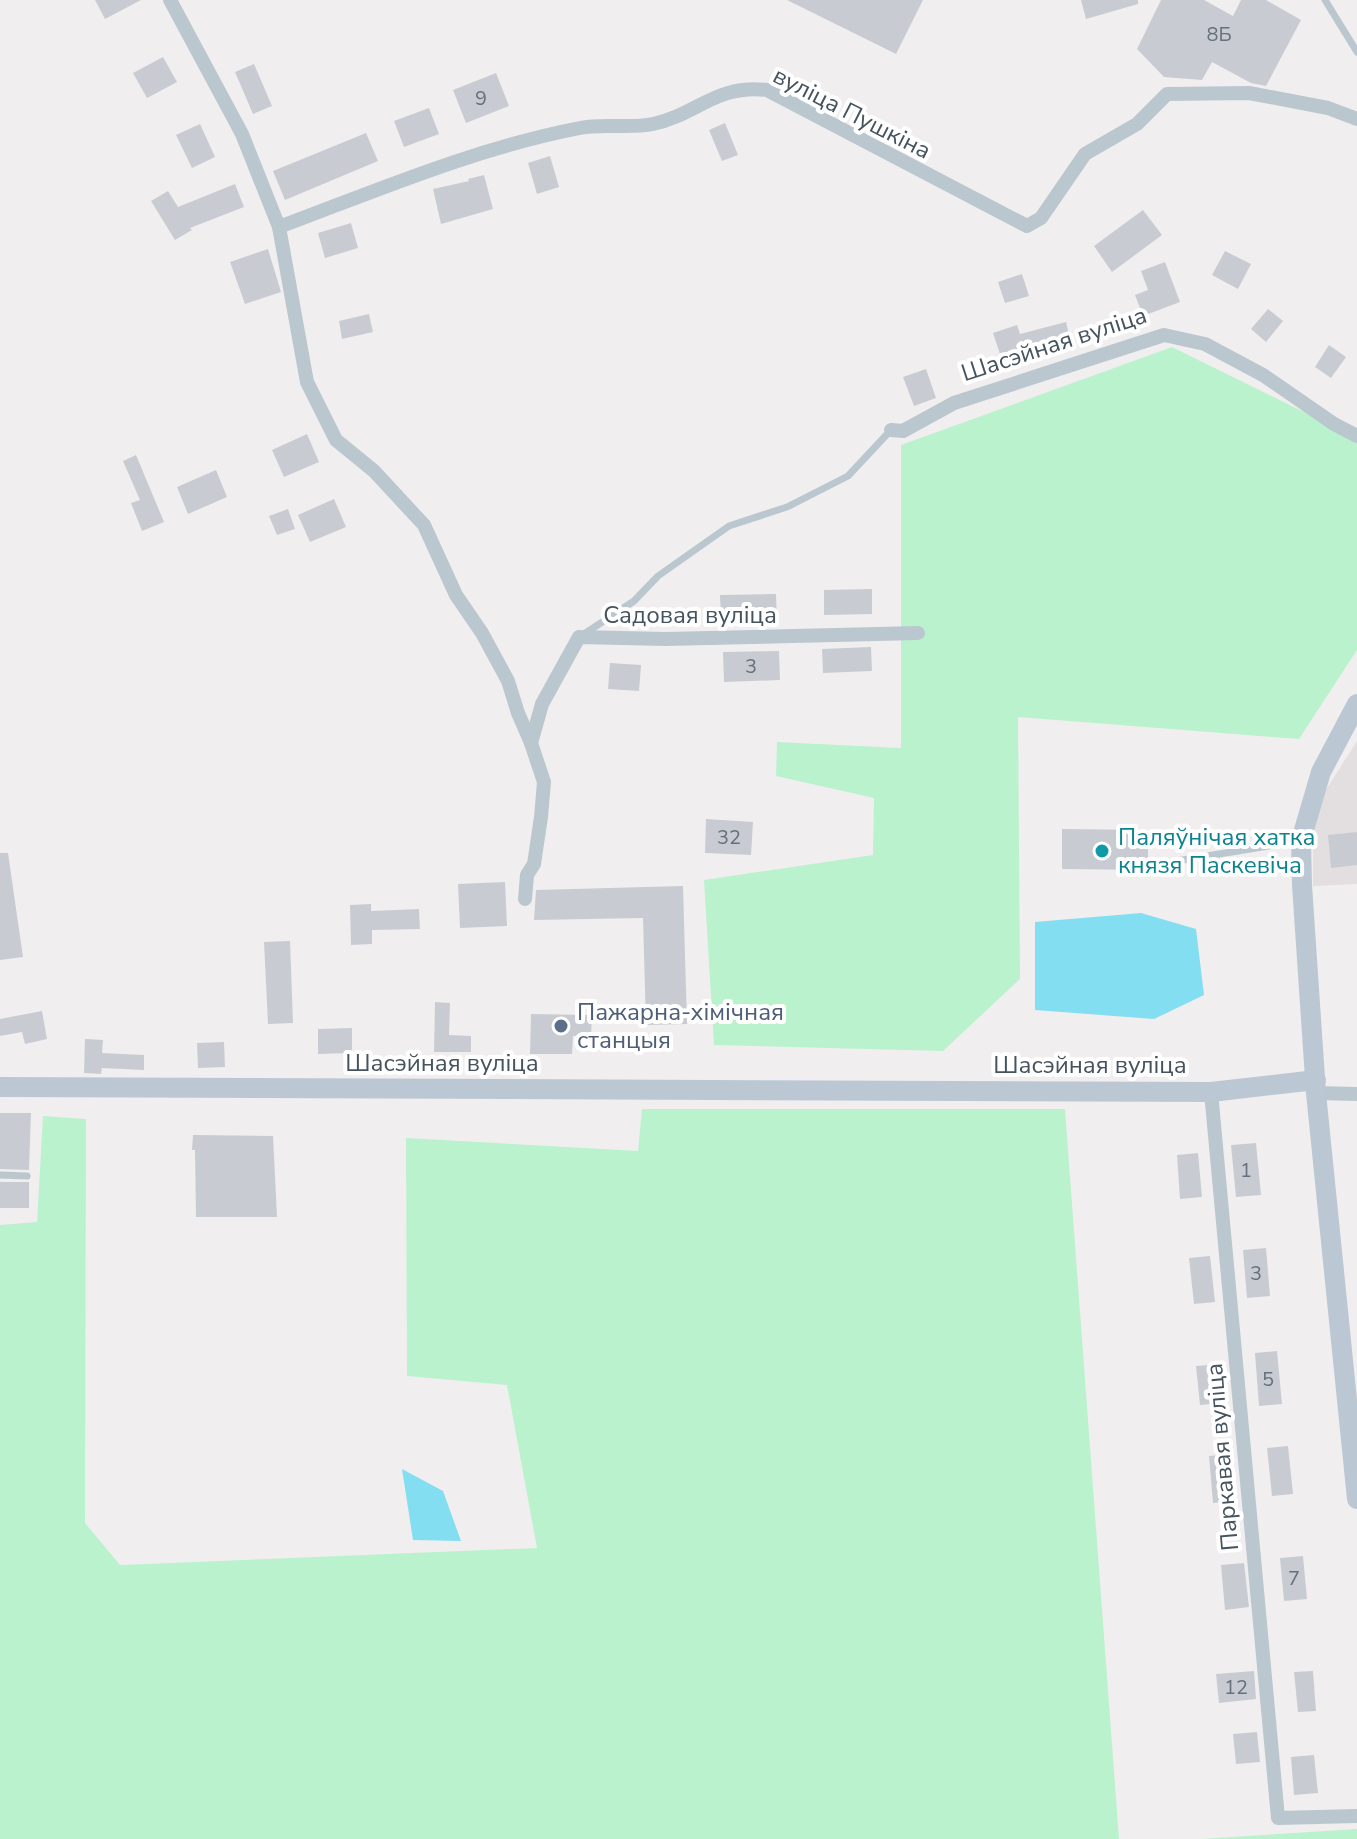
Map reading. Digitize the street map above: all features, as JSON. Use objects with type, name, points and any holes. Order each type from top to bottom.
[{"type":"main road","points":[[1357,704],[1321,772],[1301,840],[1316,1087],[1357,1499]]},
{"type":"main road","name":"Шасэйная вуліца","points":[[0,1087],[1211,1092],[1316,1087]]},
{"type":"street","points":[[170,0],[242,134],[279,227],[307,382],[336,440],[374,471],[424,525],[456,595],[482,633],[508,681],[544,782],[534,864],[527,875],[525,899]]},
{"type":"street","name":"вуліца Пушкіна","points":[[279,227],[481,151],[583,127],[652,124],[727,93],[747,88],[767,90],[1027,226],[1041,218],[1085,154],[1137,124],[1167,94],[1249,93],[1328,108],[1357,119]]},
{"type":"street","name":"Шасэйная вуліца","points":[[891,430],[903,431],[954,403],[1164,335],[1205,344],[1263,375],[1334,424],[1357,436]]},
{"type":"street","name":"Садовая вуліца","points":[[531,743],[542,704],[579,637],[665,639],[918,633]]},
{"type":"street","name":"Шасэйная вуліца","points":[[1316,1087],[1357,1094]]},
{"type":"street","name":"Паркавая вуліца","points":[[1211,1092],[1278,1818],[1357,1816]]},
{"type":"lane","points":[[1325,0],[1357,52]]},
{"type":"lane","points":[[579,637],[634,601],[658,576],[729,526],[787,507],[848,476],[891,430]]},
{"type":"lane","points":[[1158,864],[1301,840]]},
{"type":"lane","points":[[0,1175],[27,1176]]},
{"type":"shaded area","points":[[1357,741],[1357,884],[1313,886],[1313,837],[1322,796]]},
{"type":"green space","points":[[1172,347],[1357,438],[1357,650],[1299,739],[1018,717],[1020,979],[943,1051],[714,1045],[704,880],[873,855],[874,798],[776,776],[777,742],[901,748],[901,445]]},
{"type":"green space","points":[[642,1109],[1065,1109],[1119,1839],[0,1839],[0,1225],[37,1222],[43,1116],[86,1119],[85,1523],[120,1565],[537,1548],[507,1385],[407,1376],[406,1138],[638,1151]]},
{"type":"green space","points":[[1357,1829],[1357,1839],[1201,1839]]},
{"type":"water","points":[[1141,913],[1196,929],[1204,995],[1154,1019],[1035,1010],[1035,922]]},
{"type":"water","points":[[402,1469],[443,1491],[461,1541],[413,1540]]},
{"type":"building","points":[[95,0],[141,0],[105,19]]},
{"type":"building","points":[[787,0],[923,0],[896,54]]},
{"type":"building","points":[[1081,0],[1138,0],[1138,4],[1086,19]]},
{"type":"building","points":[[1161,0],[1204,0],[1233,16],[1241,0],[1266,0],[1301,20],[1266,86],[1251,83],[1212,62],[1202,80],[1164,77],[1137,49]]},
{"type":"building","points":[[163,57],[177,82],[147,98],[133,73]]},
{"type":"building","points":[[254,64],[272,106],[253,114],[235,72]]},
{"type":"building","points":[[496,73],[509,106],[466,123],[453,90]]},
{"type":"building","points":[[429,108],[439,134],[404,147],[394,121]]},
{"type":"building","points":[[725,123],[738,155],[722,161],[709,130]]},
{"type":"building","points":[[200,124],[215,157],[192,168],[176,135]]},
{"type":"building","points":[[366,133],[378,161],[285,200],[273,171]]},
{"type":"building","points":[[550,156],[559,187],[537,194],[528,163]]},
{"type":"building","points":[[484,175],[493,209],[441,224],[433,189]]},
{"type":"building","points":[[235,184],[244,207],[190,228],[192,230],[175,240],[151,201],[168,191],[178,207]]},
{"type":"building","points":[[1143,210],[1162,235],[1112,272],[1094,246]]},
{"type":"building","points":[[351,223],[358,248],[325,258],[318,233]]},
{"type":"building","points":[[268,249],[281,292],[245,304],[230,262]]},
{"type":"building","points":[[1225,251],[1251,264],[1238,289],[1212,275]]},
{"type":"building","points":[[1165,262],[1180,302],[1143,316],[1135,295],[1148,290],[1141,271]]},
{"type":"building","points":[[1022,274],[1029,296],[1005,303],[998,282]]},
{"type":"building","points":[[1268,309],[1283,321],[1266,342],[1251,329]]},
{"type":"building","points":[[369,314],[373,332],[342,339],[339,321]]},
{"type":"building","points":[[1066,322],[1072,347],[1049,353],[1046,340],[1000,354],[993,333],[1017,325],[1020,334]]},
{"type":"building","points":[[1329,345],[1346,357],[1331,378],[1315,367]]},
{"type":"building","points":[[926,369],[936,398],[914,406],[903,377]]},
{"type":"building","points":[[307,434],[319,462],[284,477],[272,450]]},
{"type":"building","points":[[136,455],[164,522],[142,531],[131,503],[140,500],[123,461]]},
{"type":"building","points":[[216,470],[227,497],[188,514],[177,487]]},
{"type":"building","points":[[334,499],[346,527],[310,542],[298,515]]},
{"type":"building","points":[[288,509],[295,529],[277,535],[269,516]]},
{"type":"building","points":[[872,589],[872,614],[824,615],[824,590]]},
{"type":"building","points":[[776,594],[777,622],[721,623],[720,595]]},
{"type":"building","points":[[871,647],[872,671],[823,673],[822,649]]},
{"type":"building","points":[[779,651],[780,680],[724,682],[723,652]]},
{"type":"building","points":[[610,663],[641,665],[639,691],[608,689]]},
{"type":"building","points":[[706,819],[753,822],[751,855],[705,853]]},
{"type":"building","points":[[1062,829],[1148,830],[1148,870],[1062,869]]},
{"type":"building","points":[[1357,832],[1357,865],[1331,868],[1328,835]]},
{"type":"building","points":[[0,853],[8,853],[23,957],[0,960]]},
{"type":"building","points":[[505,882],[507,926],[460,928],[458,884]]},
{"type":"building","points":[[683,886],[687,1024],[646,1025],[643,918],[534,920],[536,890]]},
{"type":"building","points":[[371,904],[371,911],[419,909],[420,929],[372,930],[372,944],[351,945],[350,905]]},
{"type":"building","points":[[290,941],[293,1023],[268,1024],[264,942]]},
{"type":"building","points":[[435,1002],[450,1003],[449,1035],[471,1036],[471,1052],[434,1052]]},
{"type":"building","points":[[42,1011],[47,1039],[25,1044],[22,1032],[0,1036],[0,1019]]},
{"type":"building","name":"Пажарна-хімічная станцыя","points":[[531,1014],[592,1015],[591,1036],[573,1036],[572,1054],[530,1054]]},
{"type":"building","points":[[352,1028],[352,1053],[318,1054],[318,1029]]},
{"type":"building","points":[[85,1039],[103,1040],[102,1053],[144,1055],[144,1070],[102,1068],[101,1074],[84,1073]]},
{"type":"building","points":[[224,1042],[225,1067],[198,1068],[197,1043]]},
{"type":"building","points":[[0,1113],[31,1113],[29,1170],[0,1169]]},
{"type":"building","points":[[193,1135],[273,1136],[277,1217],[196,1217]]},
{"type":"building","points":[[1256,1143],[1261,1195],[1236,1197],[1231,1145]]},
{"type":"building","points":[[1198,1153],[1202,1197],[1180,1199],[1177,1155]]},
{"type":"building","points":[[0,1182],[29,1182],[29,1208],[0,1208]]},
{"type":"building","points":[[1266,1248],[1270,1296],[1247,1298],[1243,1250]]},
{"type":"building","points":[[1210,1256],[1215,1302],[1194,1304],[1189,1258]]},
{"type":"building","points":[[1277,1351],[1282,1404],[1259,1406],[1255,1353]]},
{"type":"building","points":[[1222,1364],[1225,1403],[1200,1405],[1196,1366]]},
{"type":"building","points":[[1288,1446],[1293,1494],[1272,1496],[1267,1448]]},
{"type":"building","points":[[1232,1454],[1236,1501],[1213,1503],[1209,1456]]},
{"type":"building","points":[[1303,1556],[1307,1599],[1284,1601],[1280,1558]]},
{"type":"building","points":[[1244,1563],[1249,1607],[1225,1610],[1221,1565]]},
{"type":"building","points":[[1254,1671],[1256,1699],[1219,1703],[1216,1674]]},
{"type":"building","points":[[1313,1671],[1316,1711],[1298,1712],[1294,1672]]},
{"type":"building","points":[[1257,1732],[1260,1762],[1236,1764],[1233,1734]]},
{"type":"building","points":[[1314,1755],[1318,1793],[1294,1795],[1291,1757]]},
{"type":"place","name":"Паляўнічая хатка князя Паскевіча","points":[[1102,851]]},
{"type":"place","name":"Пажарна-хімічная станцыя","points":[[561,1026]]}]
